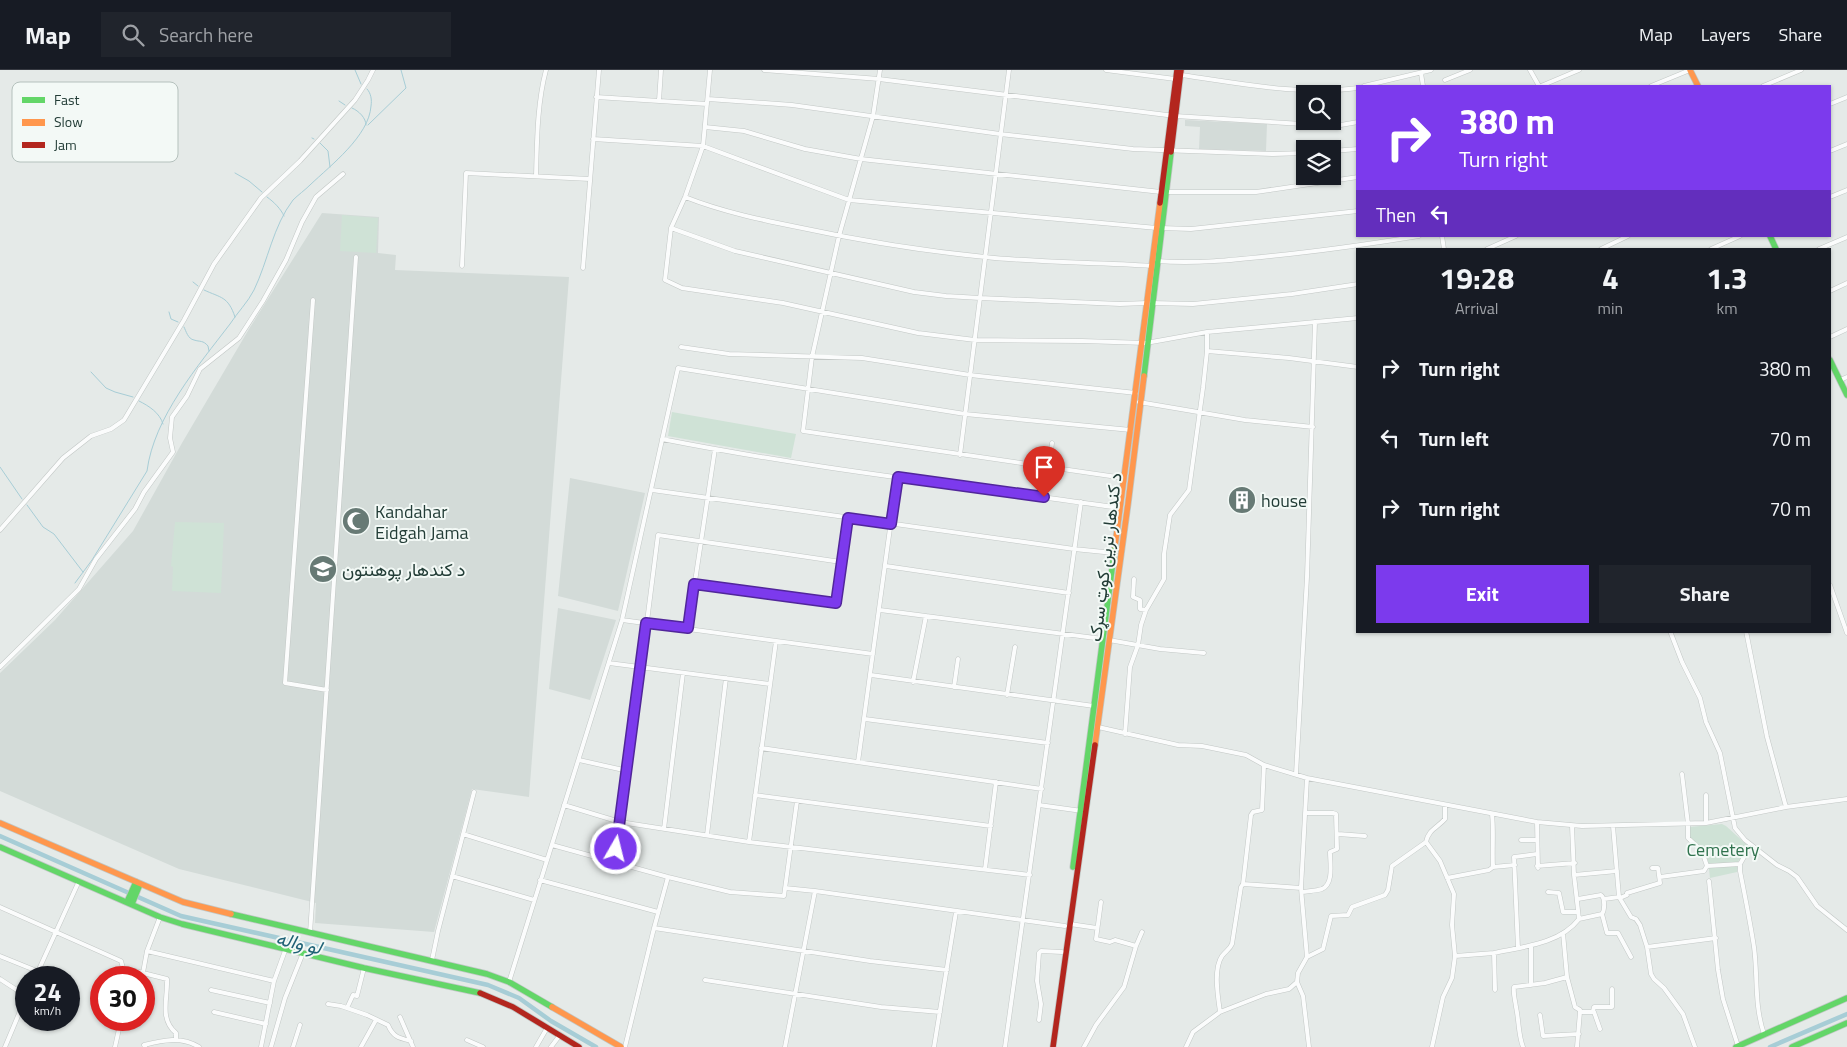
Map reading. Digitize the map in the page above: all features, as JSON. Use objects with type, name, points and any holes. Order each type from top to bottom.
[{"type":"main road","points":[[1690,70],[1698,85]]},
{"type":"main road","name":"د کندهار ترين کوټ سړک","points":[[1083,811],[1098,727],[1114,553],[1120,508],[1125,498],[1124,478],[1144,343],[1152,266],[1156,250],[1179,73]]},
{"type":"main road","name":"د کندهار ترين کوټ سړک","points":[[1149,303],[1157,261],[1156,250]]},
{"type":"main road","name":"د کندهار ترين کوټ سړک","points":[[1053,1047],[1083,811],[1094,706],[1106,640],[1139,402],[1144,343]]},
{"type":"main road","points":[[1831,362],[1847,395]]},
{"type":"main road","points":[[0,823],[138,883],[201,906],[487,974],[509,982],[620,1047]]},
{"type":"main road","points":[[0,847],[160,917],[182,924],[364,968],[473,991],[513,1007],[579,1047]]},
{"type":"main road","points":[[129,903],[138,883]]},
{"type":"main road","name":"د کندهار ترين کوټ سړک","points":[[1049,1047],[1062,952],[1068,925]]},
{"type":"main road","points":[[1737,1046],[1847,998]]},
{"type":"main road","points":[[1792,1047],[1847,1023]]},
{"type":"street","points":[[0,530],[63,458],[91,436],[111,429],[124,420],[184,320],[214,264],[260,198],[300,161],[355,100],[368,80],[371,70]]},
{"type":"street","points":[[536,176],[538,121],[542,85],[546,70]]},
{"type":"street","points":[[583,268],[599,70]]},
{"type":"street","points":[[659,101],[661,70]]},
{"type":"street","points":[[710,70],[703,146],[671,228],[665,280],[682,288],[783,303],[918,333],[975,340],[1144,343],[1206,332],[1356,318]]},
{"type":"street","points":[[764,70],[879,79],[1173,116],[1335,126],[1356,122]]},
{"type":"street","points":[[880,70],[873,116],[839,236],[812,357],[803,431],[1124,478]]},
{"type":"street","points":[[960,454],[1009,70]]},
{"type":"street","points":[[1106,70],[1179,73],[1296,91],[1356,88]]},
{"type":"street","points":[[1368,85],[1431,70]]},
{"type":"street","points":[[1446,80],[1470,70]]},
{"type":"street","points":[[1530,70],[1539,85]]},
{"type":"street","points":[[1542,85],[1579,70]]},
{"type":"street","points":[[1653,85],[1690,70]]},
{"type":"street","points":[[1764,85],[1801,70]]},
{"type":"street","points":[[1421,73],[1423,85]]},
{"type":"street","points":[[596,97],[659,101],[760,102],[1000,134],[1133,149],[1296,153]]},
{"type":"street","points":[[1831,104],[1847,97]]},
{"type":"street","points":[[705,127],[744,131],[805,149],[861,159],[1164,192],[1256,192],[1356,177]]},
{"type":"street","points":[[593,140],[703,146],[849,200],[1159,228],[1191,229],[1356,210]]},
{"type":"street","points":[[1831,151],[1847,144]]},
{"type":"street","points":[[1341,150],[1356,149]]},
{"type":"street","points":[[462,266],[466,173],[590,179]]},
{"type":"street","points":[[0,667],[79,589],[96,559],[135,509],[144,492],[173,452],[170,438],[172,417],[187,396],[200,369],[239,338],[286,260],[302,222],[316,196],[343,174]]},
{"type":"street","points":[[1831,197],[1847,190]]},
{"type":"street","points":[[685,196],[739,215],[839,236],[986,257],[1152,266]]},
{"type":"street","points":[[671,228],[735,251],[914,292],[946,296],[1120,304],[1193,304],[1292,294],[1356,284]]},
{"type":"street","points":[[1157,261],[1179,263],[1232,260],[1358,246],[1413,237]]},
{"type":"street","points":[[1489,248],[1514,237]]},
{"type":"street","points":[[1602,248],[1626,237]]},
{"type":"street","points":[[1713,248],[1738,237]]},
{"type":"street","points":[[1821,248],[1847,237]]},
{"type":"street","points":[[310,933],[356,257]]},
{"type":"street","points":[[1831,291],[1847,283]]},
{"type":"street","points":[[313,300],[285,683],[327,690]]},
{"type":"street","points":[[1296,774],[1304,637],[1315,322]]},
{"type":"street","points":[[1831,337],[1847,330]]},
{"type":"street","points":[[1125,734],[1130,667],[1138,645],[1141,625],[1146,610],[1164,579],[1164,554],[1170,515],[1188,490],[1200,413],[1207,351],[1206,332]]},
{"type":"street","points":[[681,346],[729,354],[862,358],[970,374],[1136,393]]},
{"type":"street","points":[[1207,351],[1356,367]]},
{"type":"street","points":[[509,982],[622,620],[678,368],[965,414],[1131,430]]},
{"type":"street","points":[[1840,380],[1847,377]]},
{"type":"street","points":[[1139,402],[1245,420],[1312,427]]},
{"type":"street","points":[[662,439],[898,477],[1120,508]]},
{"type":"street","points":[[1049,467],[1052,443]]},
{"type":"street","points":[[688,628],[706,498],[715,449]]},
{"type":"street","points":[[858,762],[898,477]]},
{"type":"street","points":[[652,490],[1114,553]]},
{"type":"street","points":[[1012,1047],[1005,1047],[1081,502]]},
{"type":"street","points":[[694,584],[836,603],[848,518]]},
{"type":"street","points":[[614,863],[628,771],[658,536],[841,562]]},
{"type":"street","points":[[886,566],[1069,593]]},
{"type":"street","points":[[1134,579],[1133,597],[1140,600],[1140,609],[1146,610]]},
{"type":"street","points":[[1831,589],[1847,633]]},
{"type":"street","points":[[880,610],[1160,649],[1204,653]]},
{"type":"street","points":[[913,682],[926,616]]},
{"type":"street","points":[[622,620],[873,654]]},
{"type":"street","points":[[1671,633],[1700,698],[1706,722],[1720,753],[1735,828],[1751,845],[1777,865],[1789,870],[1797,877],[1817,906],[1847,930]]},
{"type":"street","points":[[1746,633],[1767,737],[1786,807]]},
{"type":"street","points":[[749,842],[776,640]]},
{"type":"street","points":[[1007,695],[1015,647]]},
{"type":"street","points":[[954,687],[958,658]]},
{"type":"street","points":[[609,663],[770,684]]},
{"type":"street","points":[[664,829],[683,673]]},
{"type":"street","points":[[871,675],[1094,706]]},
{"type":"street","points":[[707,836],[726,678]]},
{"type":"street","points":[[865,719],[1048,743]]},
{"type":"street","points":[[1098,727],[1178,745],[1202,746],[1246,755],[1264,765],[1307,778],[1492,814],[1572,826],[1706,823],[1786,807],[1847,799]]},
{"type":"street","points":[[762,748],[1042,789]]},
{"type":"street","points":[[579,760],[628,771]]},
{"type":"street","points":[[1220,1012],[1217,980],[1222,956],[1232,944],[1243,884],[1251,815],[1253,812],[1262,810],[1264,765]]},
{"type":"street","points":[[1682,774],[1688,838],[1702,851],[1707,866]]},
{"type":"street","points":[[1307,778],[1302,890],[1306,957],[1298,973],[1297,982],[1303,996],[1308,1047]]},
{"type":"street","points":[[985,869],[996,782]]},
{"type":"street","points":[[432,960],[474,792]]},
{"type":"street","points":[[755,795],[991,826]]},
{"type":"street","points":[[1706,795],[1706,823]]},
{"type":"street","points":[[552,845],[614,863],[730,892],[784,896],[797,800]]},
{"type":"street","points":[[564,805],[620,822],[707,836],[1030,875]]},
{"type":"street","points":[[1039,805],[1083,811]]},
{"type":"street","points":[[1432,1047],[1443,997],[1452,978],[1455,956],[1452,925],[1454,894],[1440,862],[1426,842],[1427,836],[1433,828],[1445,819],[1445,805]]},
{"type":"street","points":[[1243,884],[1302,890],[1322,889],[1327,885],[1330,876],[1330,852],[1337,849],[1336,814],[1305,813]]},
{"type":"street","points":[[1492,814],[1494,839],[1492,847],[1493,867]]},
{"type":"street","points":[[1537,822],[1538,867],[1575,863]]},
{"type":"street","points":[[1572,826],[1574,875],[1579,919]]},
{"type":"street","points":[[1613,826],[1620,897],[1631,917],[1636,919],[1640,926],[1647,947],[1651,974],[1683,1014],[1695,1047]]},
{"type":"street","points":[[463,834],[547,860]]},
{"type":"street","points":[[1338,834],[1366,836]]},
{"type":"street","points":[[1521,840],[1537,840]]},
{"type":"street","points":[[1306,957],[1323,949],[1331,916],[1346,916],[1352,907],[1385,895],[1388,890],[1392,866],[1426,842]]},
{"type":"street","points":[[1751,845],[1740,864],[1740,871],[1754,948],[1759,1018],[1764,1034]]},
{"type":"street","points":[[1518,948],[1514,865],[1516,856],[1537,854]]},
{"type":"street","points":[[1707,866],[1740,864]]},
{"type":"street","points":[[1447,878],[1489,870],[1493,867],[1514,865]]},
{"type":"street","points":[[1660,877],[1704,871],[1707,866]]},
{"type":"street","points":[[1578,899],[1601,896],[1604,899],[1620,897],[1660,883],[1658,868],[1652,868]]},
{"type":"street","points":[[1574,875],[1617,871]]},
{"type":"street","points":[[452,876],[534,900]]},
{"type":"street","points":[[625,1047],[668,877]]},
{"type":"street","points":[[540,880],[658,912]]},
{"type":"street","points":[[40,966],[79,881]]},
{"type":"street","points":[[1709,881],[1718,970],[1723,999],[1737,1046]]},
{"type":"street","points":[[785,888],[956,912],[1097,928]]},
{"type":"street","points":[[785,1047],[815,891]]},
{"type":"street","points":[[1548,892],[1559,893],[1563,912],[1578,912]]},
{"type":"street","points":[[1604,899],[1604,911],[1602,914],[1607,933],[1618,933],[1631,957]]},
{"type":"street","points":[[1101,902],[1096,939],[1110,942],[1115,940],[1136,946]]},
{"type":"street","points":[[0,907],[121,961],[122,966]]},
{"type":"street","points":[[934,1047],[956,912]]},
{"type":"street","points":[[1455,956],[1494,954],[1531,947],[1563,933],[1579,919],[1602,914]]},
{"type":"street","points":[[144,966],[147,951],[160,917]]},
{"type":"street","points":[[654,928],[870,961],[947,970]]},
{"type":"street","points":[[1084,1047],[1096,1025],[1124,987],[1142,932]]},
{"type":"street","points":[[1563,933],[1568,977],[1575,1007],[1580,1010],[1577,1047]]},
{"type":"street","points":[[1647,947],[1716,938]]},
{"type":"street","points":[[1531,947],[1531,985]]},
{"type":"street","points":[[262,1047],[274,981],[286,948]]},
{"type":"street","points":[[147,951],[274,981]]},
{"type":"street","points":[[1039,1020],[1039,953],[1041,951],[1062,952]]},
{"type":"street","points":[[271,1047],[285,998],[303,953]]},
{"type":"street","points":[[1494,954],[1495,990]]},
{"type":"street","points":[[0,956],[23,966]]},
{"type":"street","points":[[347,1008],[353,995],[357,996],[364,968]]},
{"type":"street","points":[[1523,1047],[1519,1036],[1514,986],[1546,983],[1568,977]]},
{"type":"street","points":[[155,978],[167,980],[164,1004],[170,1028],[176,1033],[176,1039]]},
{"type":"street","points":[[0,979],[15,989]]},
{"type":"street","points":[[705,980],[881,1006],[940,1012]]},
{"type":"street","points":[[1186,1047],[1193,1032],[1220,1012],[1266,994],[1289,990],[1297,982]]},
{"type":"street","points":[[1580,1012],[1593,1011],[1594,1008],[1612,1007],[1612,989]]},
{"type":"street","points":[[211,990],[270,1004]]},
{"type":"street","points":[[328,1004],[368,1015],[388,1026],[390,1032],[395,1036],[411,1040]]},
{"type":"street","points":[[1593,1011],[1600,1029]]},
{"type":"street","points":[[214,1012],[266,1024]]},
{"type":"street","points":[[1540,1015],[1543,1036],[1579,1034]]},
{"type":"street","points":[[400,1017],[414,1047]]},
{"type":"street","points":[[361,1047],[376,1020]]},
{"type":"street","points":[[5,1047],[15,1023]]},
{"type":"street","points":[[293,1047],[300,1025]]},
{"type":"street","points":[[536,1047],[547,1028]]},
{"type":"street","points":[[115,1047],[119,1031]]},
{"type":"street","points":[[552,1047],[560,1035]]},
{"type":"street","points":[[145,1047],[144,1045],[176,1039],[191,1042],[199,1047]]},
{"type":"street","points":[[467,1040],[483,1047]]},
{"type":"shaded area","points":[[1185,120],[1267,124],[1266,151],[1199,149],[1200,127],[1185,126]]},
{"type":"shaded area","name":"د کندهار پوهنتون","points":[[322,213],[379,217],[378,253],[396,255],[395,270],[569,277],[529,797],[472,789],[434,932],[315,923],[316,903],[179,869],[0,791],[0,673],[55,620],[133,531],[249,329]]},
{"type":"shaded area","points":[[570,478],[645,493],[618,611],[558,596]]},
{"type":"shaded area","points":[[558,608],[616,620],[590,700],[549,689]]},
{"type":"green space","points":[[342,215],[378,218],[376,253],[340,251]]},
{"type":"green space","points":[[672,412],[796,434],[791,458],[668,436]]},
{"type":"green space","points":[[175,522],[224,523],[221,593],[172,591],[173,567],[171,566]]},
{"type":"green space","name":"Cemetery","points":[[1722,824],[1747,845],[1747,857],[1738,861],[1737,872],[1710,878],[1706,854],[1689,837],[1689,827]]},
{"type":"waterway","points":[[355,70],[361,84]]},
{"type":"waterway","points":[[368,125],[406,88],[401,70]]},
{"type":"waterway","points":[[75,583],[92,560],[147,471],[158,431],[179,393],[252,294],[286,210],[293,200],[348,149],[364,128],[369,117],[371,104],[367,89]]},
{"type":"waterway","points":[[339,101],[345,105]]},
{"type":"waterway","points":[[352,108],[362,115],[366,125]]},
{"type":"waterway","points":[[320,143],[328,151],[330,167]]},
{"type":"waterway","points":[[235,173],[249,181],[262,192]]},
{"type":"waterway","points":[[267,197],[284,216]]},
{"type":"waterway","points":[[193,282],[198,286]]},
{"type":"waterway","points":[[204,290],[227,301],[235,317]]},
{"type":"waterway","points":[[169,312],[171,319],[178,322]]},
{"type":"waterway","points":[[184,327],[190,338],[205,343],[209,351]]},
{"type":"waterway","points":[[91,372],[106,388],[133,397]]},
{"type":"waterway","points":[[139,401],[157,413],[163,424]]},
{"type":"waterway","points":[[0,467],[22,499]]},
{"type":"waterway","points":[[27,505],[43,527],[54,534],[83,572]]},
{"type":"waterway","name":"لو واله","points":[[0,836],[181,916],[488,985],[519,998],[551,1021],[596,1047]]},
{"type":"waterway","name":"لو واله","points":[[1770,1047],[1847,1014]]},
{"type":"traffic: fast","points":[[1144,376],[1171,152]]},
{"type":"traffic: fast","points":[[1770,237],[1776,248]]},
{"type":"traffic: fast","points":[[1831,362],[1847,395]]},
{"type":"traffic: fast","points":[[1073,867],[1115,546]]},
{"type":"traffic: fast","points":[[0,847],[160,917],[182,924],[364,968],[480,993]]},
{"type":"traffic: fast","points":[[127,902],[136,882]]},
{"type":"traffic: fast","points":[[132,904],[140,884]]},
{"type":"traffic: fast","points":[[231,914],[487,974],[509,982],[552,1007]]},
{"type":"traffic: fast","points":[[1736,1047],[1847,998]]},
{"type":"traffic: fast","points":[[1792,1047],[1847,1023]]},
{"type":"traffic: slow","points":[[1690,70],[1698,85]]},
{"type":"traffic: slow","points":[[1115,546],[1160,203]]},
{"type":"traffic: slow","points":[[1095,745],[1144,376]]},
{"type":"traffic: slow","points":[[0,823],[183,902],[231,914]]},
{"type":"traffic: slow","points":[[552,1007],[621,1047]]},
{"type":"traffic: jam","points":[[1160,203],[1177,70]]},
{"type":"traffic: jam","points":[[1171,152],[1181,70]]},
{"type":"traffic: jam","points":[[1053,1047],[1095,745]]},
{"type":"traffic: jam","points":[[480,993],[513,1007],[579,1047]]},
{"type":"place","name":"house","points":[[1242,500]]},
{"type":"place","name":"Kandahar Eidgah Jama","points":[[356,521]]},
{"type":"place","name":"د کندهار پوهنتون","points":[[323,569]]},
{"type":"route","points":[[616,849],[628,771],[646,623],[688,628],[694,584],[836,603],[848,518],[891,524],[898,477],[1044,497]]}]
